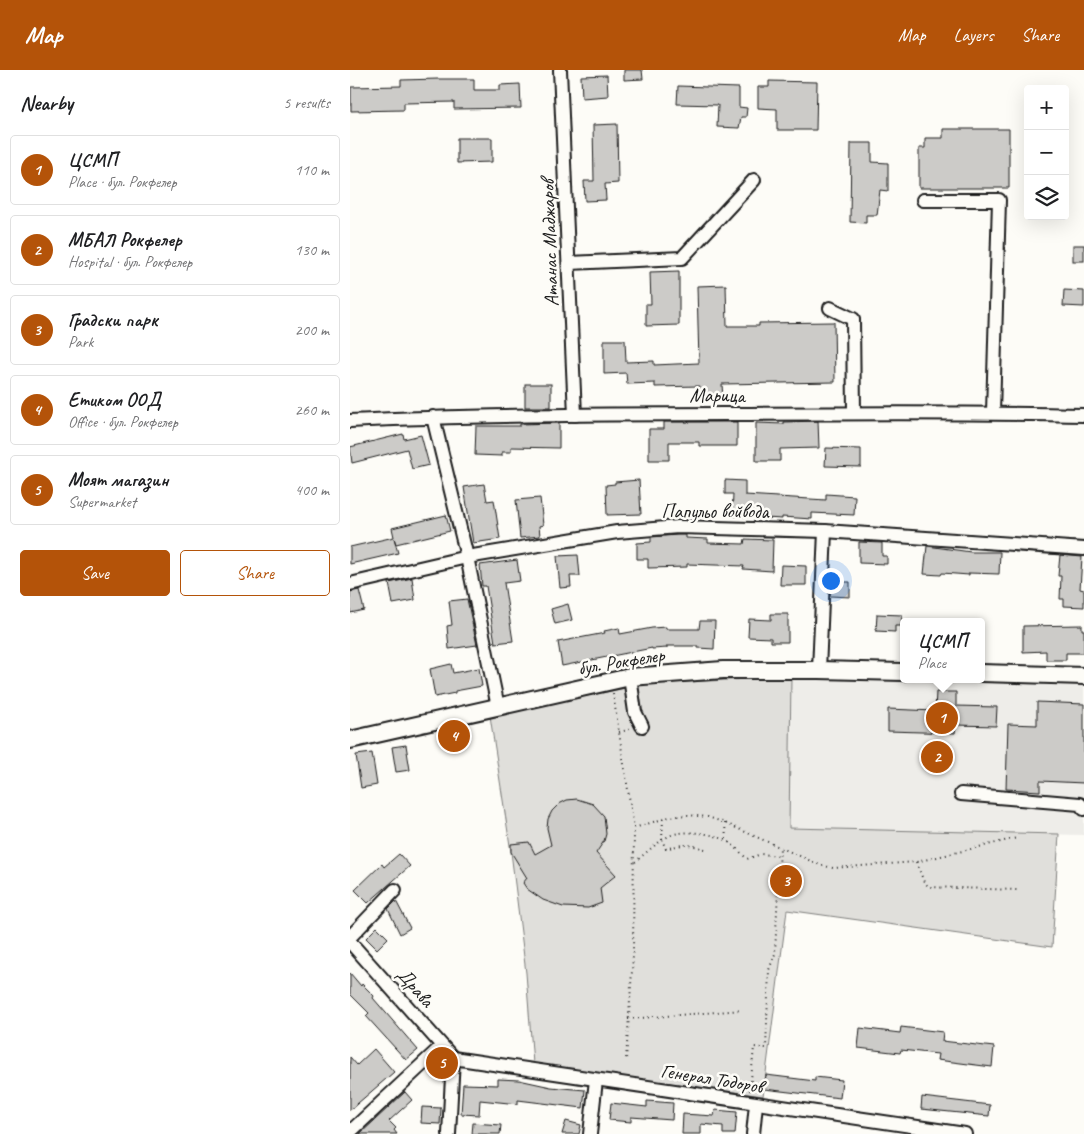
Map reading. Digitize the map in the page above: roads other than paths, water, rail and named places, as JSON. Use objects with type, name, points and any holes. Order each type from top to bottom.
[{"type":"main road","name":"бул. Рокфелер","points":[[350,740],[630,677],[723,670],[900,672]]},
{"type":"main road","points":[[985,673],[1084,676]]},
{"type":"street","name":"Атанас Маджаров","points":[[560,70],[575,414]]},
{"type":"street","points":[[569,263],[682,258],[754,180]]},
{"type":"street","points":[[923,200],[999,200],[993,413]]},
{"type":"street","points":[[830,308],[853,319],[854,413]]},
{"type":"street","name":"Марица","points":[[350,421],[575,414],[993,413],[1084,416]]},
{"type":"street","points":[[433,417],[467,557],[498,707]]},
{"type":"street","name":"Папульо войвода","points":[[350,584],[467,557],[618,532],[678,527],[825,532],[1084,549]]},
{"type":"street","points":[[818,670],[825,532]]},
{"type":"street","points":[[630,677],[635,712],[642,726]]},
{"type":"street","points":[[961,794],[1080,804],[1084,809]]},
{"type":"street","points":[[350,937],[395,890]]},
{"type":"street","name":"Драва","points":[[350,942],[453,1058]]},
{"type":"street","points":[[350,1132],[442,1046]]},
{"type":"street","points":[[449,1134],[453,1058]]},
{"type":"street","name":"Генерал Тодоров","points":[[453,1058],[756,1104],[908,1130],[966,1134]]},
{"type":"street","points":[[590,1134],[596,1080]]},
{"type":"street","points":[[753,1134],[756,1104]]},
{"type":"place","name":"ЦСМП","points":[[942,718]]},
{"type":"place","name":"Етиком ООД","points":[[454,736]]},
{"type":"place","name":"МБАЛ Рокфелер","points":[[937,757]]},
{"type":"place","name":"Градски парк","points":[[786,881]]},
{"type":"place","name":"Моят магазин","points":[[442,1063]]}]
